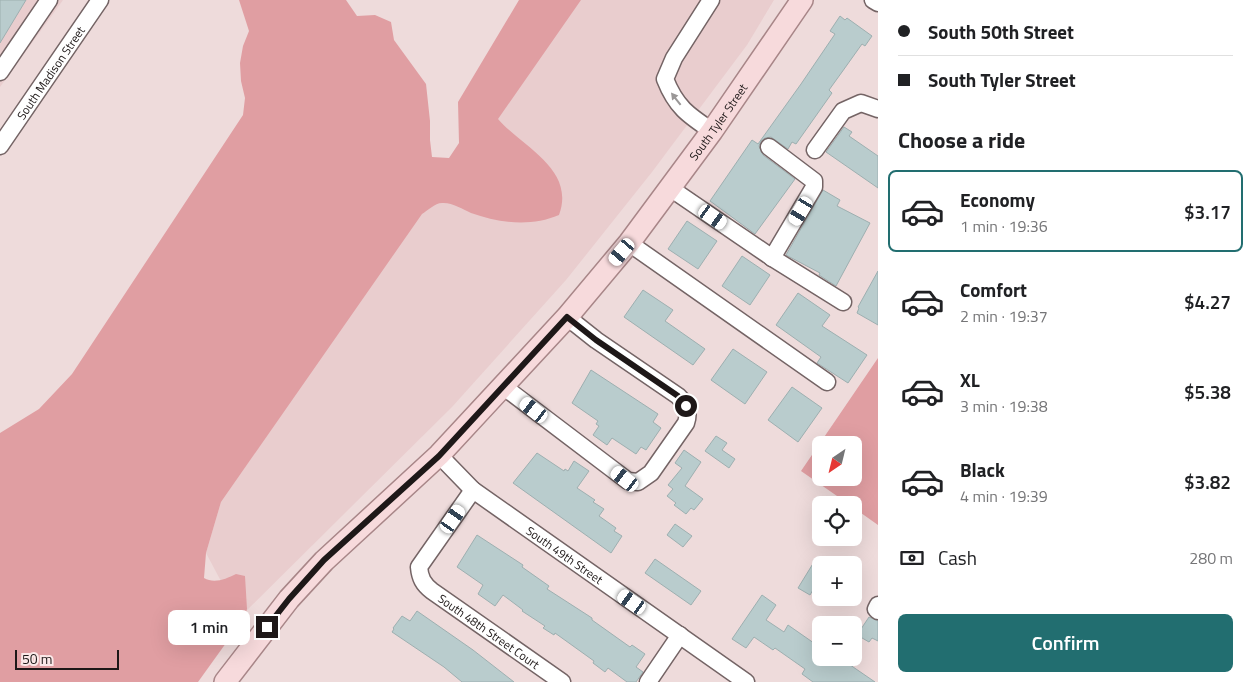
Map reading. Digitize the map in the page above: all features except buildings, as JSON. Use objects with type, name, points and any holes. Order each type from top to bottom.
[{"type":"main road","name":"South Tyler Street","points":[[225,682],[289,599],[324,560],[439,456],[567,317],[629,243],[712,131],[796,2]]},
{"type":"street","points":[[0,72],[49,0]]},
{"type":"street","name":"South Madison Street","points":[[0,146],[100,0]]},
{"type":"street","points":[[711,0],[674,58],[665,79],[672,96],[690,116],[712,131]]},
{"type":"street","points":[[874,0],[878,3]]},
{"type":"street","points":[[815,150],[843,110],[861,103],[877,107]]},
{"type":"street","points":[[769,147],[814,181],[814,187],[772,258]]},
{"type":"street","points":[[670,188],[772,258],[843,302]]},
{"type":"street","points":[[629,243],[827,382]]},
{"type":"street","points":[[504,387],[625,479],[635,483],[647,476],[672,444],[686,422],[688,409],[678,396],[596,340],[567,317]]},
{"type":"street","name":"South 49th Street","points":[[439,456],[473,490],[746,682]]},
{"type":"street","name":"South 48th Street Court","points":[[473,490],[419,567],[420,577],[432,591],[562,682]]},
{"type":"street","points":[[878,605],[876,609],[878,611]]},
{"type":"street","points":[[648,682],[680,635]]},
{"type":"shaded area","points":[[0,0],[63,0],[0,87]]},
{"type":"shaded area","points":[[239,0],[346,0],[357,16],[375,15],[391,22],[394,40],[426,84],[432,157],[449,158],[459,143],[458,102],[519,0],[581,0],[498,119],[544,160],[553,172],[560,185],[562,199],[559,215],[537,221],[504,221],[471,213],[446,203],[439,203],[422,214],[221,502],[206,553],[204,578],[216,581],[236,574],[245,576],[247,609],[244,618],[198,682],[0,682],[0,433],[39,409],[72,374],[243,115],[245,98],[241,81],[240,63],[243,46],[249,31]]},
{"type":"shaded area","points":[[567,0],[774,0],[747,45],[652,172],[566,280],[452,407],[240,617],[206,553],[221,502]]},
{"type":"shaded area","points":[[878,358],[878,525],[862,514],[862,496],[837,496],[823,486],[862,486],[862,436],[825,436]]},
{"type":"shaded area","points":[[812,455],[812,479],[801,471]]},
{"type":"route","points":[[267,627],[324,560],[439,456],[567,317],[596,340],[678,396],[686,406]]}]
